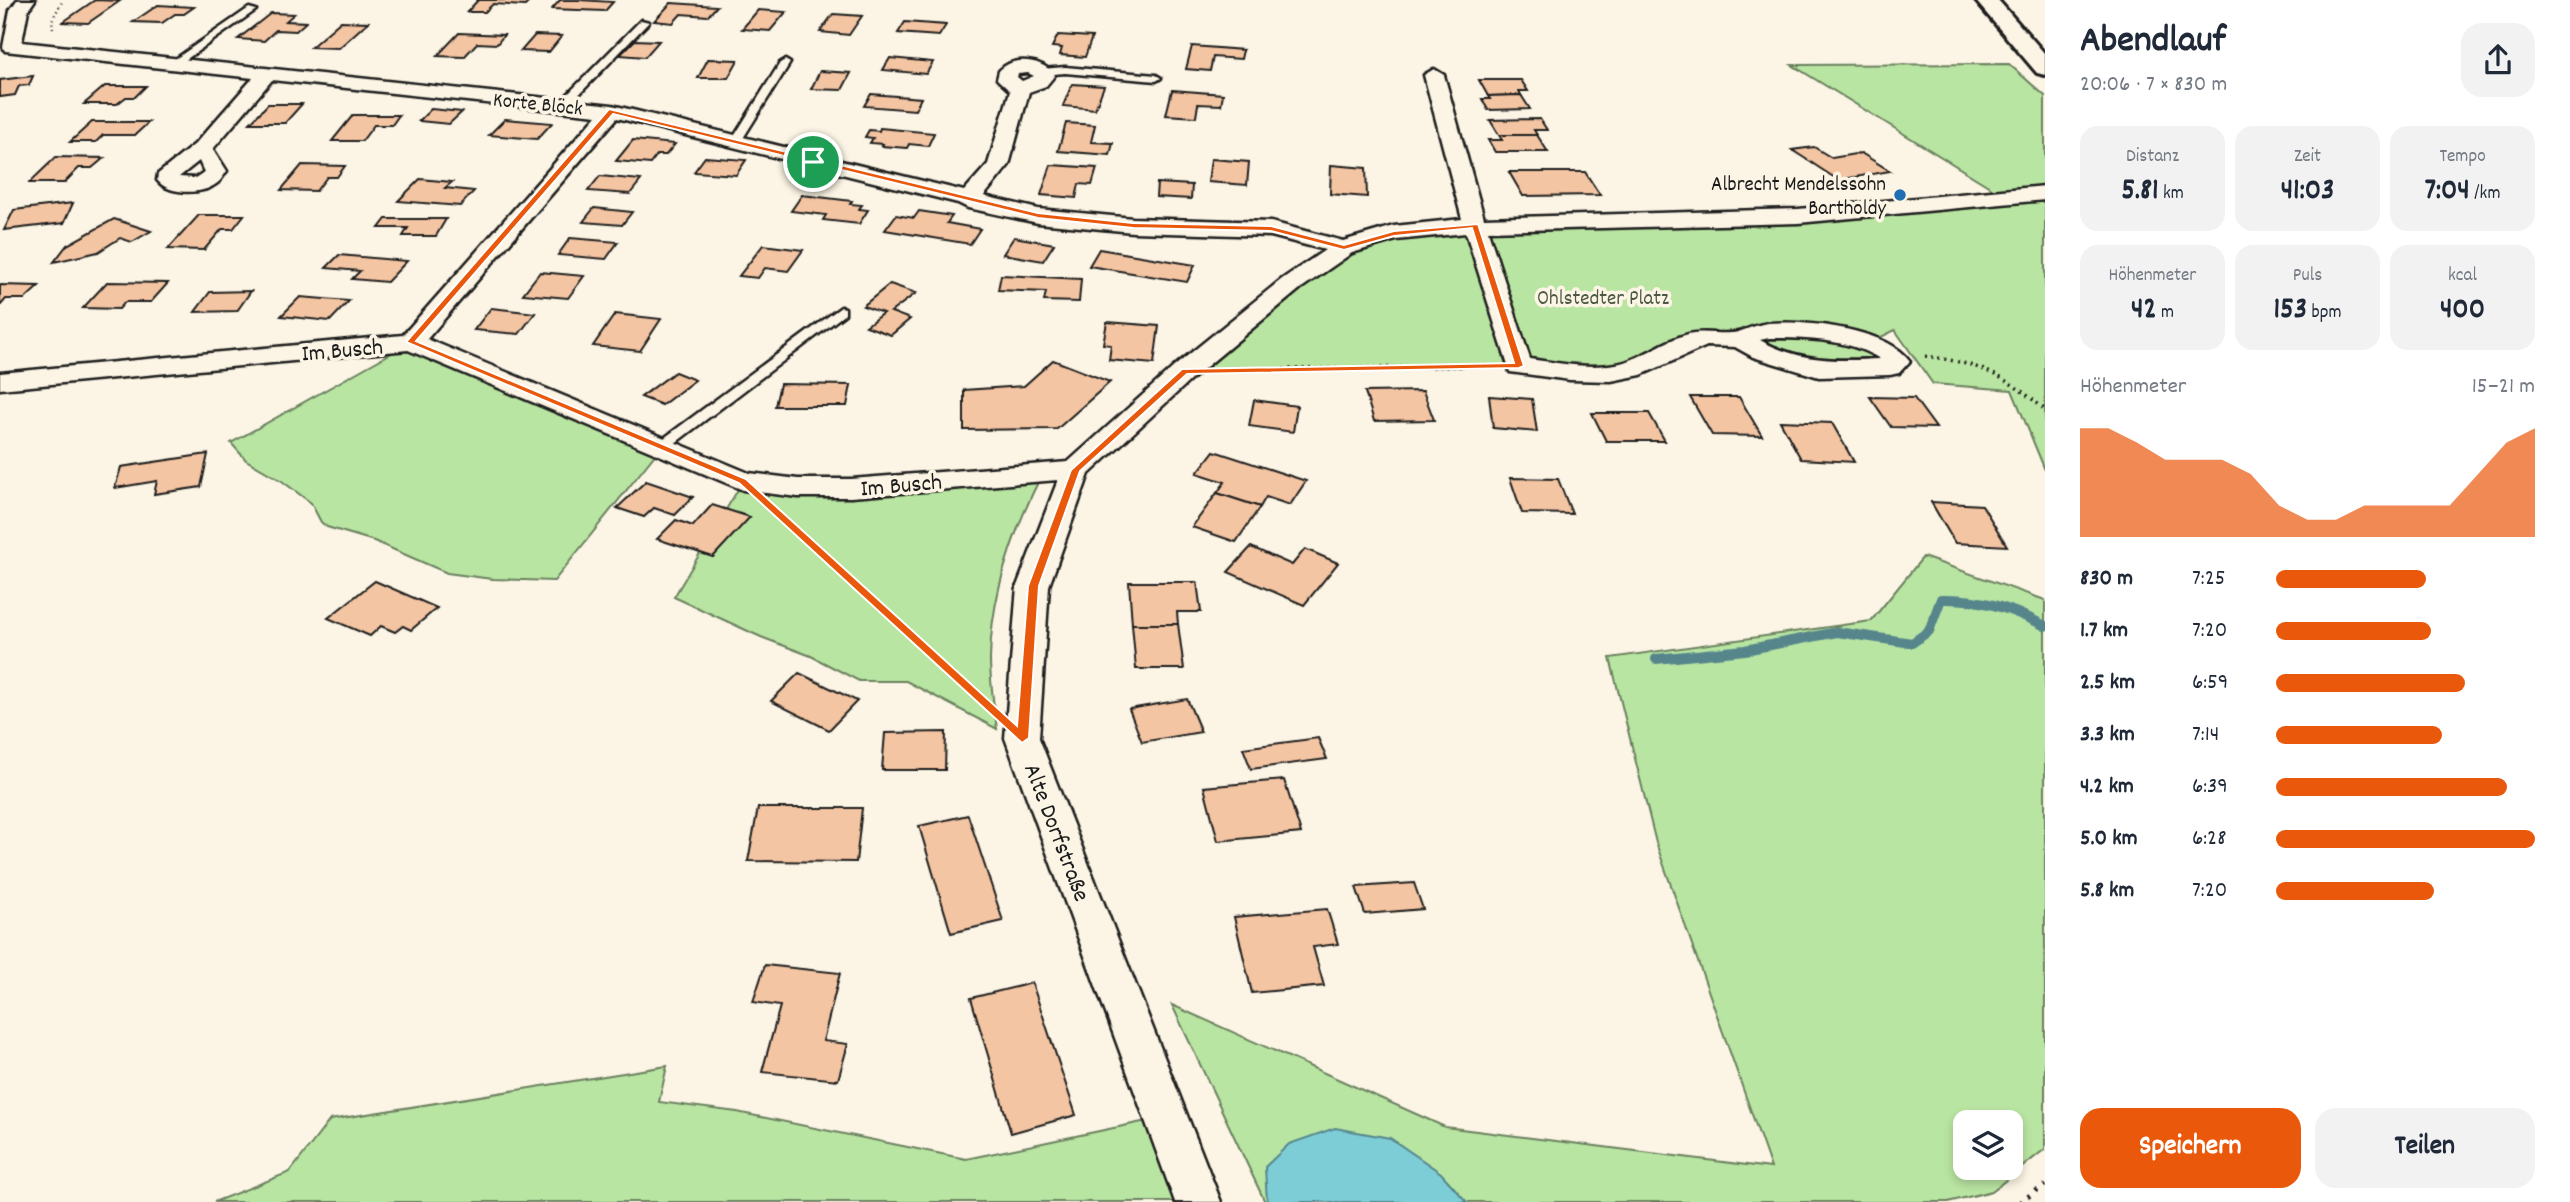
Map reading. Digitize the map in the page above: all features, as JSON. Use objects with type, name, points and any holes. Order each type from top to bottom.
[{"type":"street","points":[[6,50],[19,10],[26,0]]},
{"type":"street","points":[[1986,0],[2045,68]]},
{"type":"street","name":"Korte Blöck","points":[[6,50],[612,111],[968,201],[1038,216],[1119,224],[1271,229],[1344,247]]},
{"type":"street","points":[[968,201],[998,165],[1020,89],[1039,82],[1045,75],[1042,72]]},
{"type":"street","points":[[202,148],[266,75]]},
{"type":"street","points":[[1434,75],[1475,225],[1519,366],[1570,372],[1611,373],[1632,369],[1691,341],[1707,338],[1741,341],[1762,352],[1819,369],[1890,368],[1897,361],[1893,356]]},
{"type":"street","points":[[411,342],[612,111]]},
{"type":"street","points":[[1185,371],[1291,284],[1344,247],[1394,233],[1475,225],[1798,216],[2045,193]]},
{"type":"street","name":"Im Busch","points":[[0,381],[411,342],[743,481],[797,488],[851,488],[1076,470]]},
{"type":"street","name":"Alte Dorfstraße","points":[[1185,371],[1076,470],[1034,586],[1022,738],[1198,1202]]},
{"type":"lane","points":[[171,66],[252,10]]},
{"type":"lane","points":[[562,106],[644,22]]},
{"type":"lane","points":[[735,143],[785,63]]},
{"type":"lane","points":[[1042,72],[1065,70],[1156,78]]},
{"type":"lane","points":[[661,447],[841,311]]},
{"type":"path","points":[[1893,356],[1918,355],[1977,364],[2012,380],[2045,410]]},
{"type":"path","points":[[1185,371],[1519,366]]},
{"type":"path","points":[[743,481],[1022,738]]},
{"type":"path","points":[[2020,1202],[2045,1185]]},
{"type":"green space","name":"Ohlstedter Platz","points":[[2009,64],[2045,96],[2045,470],[2012,390],[1933,384],[1895,330],[1869,343],[1893,356],[1868,369],[1707,338],[1632,369],[1519,366],[1185,371],[1344,248],[1394,233],[1798,216],[2003,195],[1792,65]]},
{"type":"green space","points":[[411,342],[661,447],[554,581],[492,579],[447,573],[374,541],[327,527],[321,522],[311,503],[282,481],[246,460],[231,443]]},
{"type":"green space","points":[[1043,472],[1014,539],[995,611],[990,659],[997,729],[906,681],[859,681],[811,656],[761,637],[674,597],[743,481],[769,486]]},
{"type":"green space","points":[[1923,557],[2045,600],[2045,1149],[2023,1166],[2023,1110],[1953,1110],[1953,1180],[2006,1180],[1992,1191],[1948,1202],[1265,1202],[1172,1005],[1445,1127],[1771,1168],[1656,843],[1610,658],[1871,621]]},
{"type":"green space","points":[[667,1066],[659,1102],[737,1112],[966,1159],[1166,1117],[1198,1202],[214,1202],[290,1172],[330,1120]]},
{"type":"water","points":[[1335,1128],[1390,1138],[1441,1173],[1467,1202],[1267,1202],[1265,1167],[1289,1144]]},
{"type":"building","points":[[95,0],[120,1],[88,23],[63,22]]},
{"type":"building","points":[[478,0],[531,0],[525,6],[493,4],[485,12],[467,12]]},
{"type":"building","points":[[560,0],[613,2],[605,11],[552,9]]},
{"type":"building","points":[[671,3],[717,6],[708,16],[681,14],[673,23],[654,21]]},
{"type":"building","points":[[158,5],[194,7],[184,14],[175,14],[162,23],[133,22]]},
{"type":"building","points":[[758,10],[786,12],[770,31],[742,29]]},
{"type":"building","points":[[271,13],[294,14],[286,21],[306,22],[296,31],[276,30],[264,41],[238,39]]},
{"type":"building","points":[[833,14],[862,16],[849,35],[820,32]]},
{"type":"building","points":[[341,21],[368,22],[339,48],[311,47]]},
{"type":"building","points":[[905,22],[946,25],[939,36],[898,33]]},
{"type":"building","points":[[459,33],[504,35],[497,44],[477,43],[464,57],[437,56]]},
{"type":"building","points":[[535,35],[562,36],[549,52],[521,51]]},
{"type":"building","points":[[1058,35],[1092,37],[1085,57],[1060,55],[1062,48],[1052,47]]},
{"type":"building","points":[[635,40],[659,41],[645,57],[620,55]]},
{"type":"building","points":[[1192,46],[1243,50],[1241,59],[1213,57],[1210,71],[1186,69]]},
{"type":"building","points":[[890,58],[933,62],[926,74],[883,70]]},
{"type":"building","points":[[708,59],[738,60],[728,78],[698,78]]},
{"type":"building","points":[[820,71],[851,73],[842,90],[811,89]]},
{"type":"building","points":[[33,76],[29,85],[19,86],[15,95],[0,97],[0,80]]},
{"type":"building","points":[[1479,80],[1521,80],[1528,91],[1519,91],[1521,95],[1488,96]]},
{"type":"building","points":[[1072,84],[1104,86],[1095,109],[1063,106]]},
{"type":"building","points":[[105,86],[146,86],[135,97],[126,97],[117,104],[84,104]]},
{"type":"building","points":[[1172,90],[1223,94],[1221,105],[1198,104],[1196,117],[1166,115]]},
{"type":"building","points":[[871,94],[921,98],[915,110],[864,106]]},
{"type":"building","points":[[1521,95],[1530,109],[1488,110],[1482,99],[1490,99],[1488,96]]},
{"type":"building","points":[[268,104],[302,104],[285,123],[250,123]]},
{"type":"building","points":[[431,109],[462,112],[449,124],[419,121]]},
{"type":"building","points":[[353,115],[399,115],[392,125],[374,125],[362,141],[332,141]]},
{"type":"building","points":[[505,119],[552,123],[537,139],[489,135]]},
{"type":"building","points":[[1540,119],[1547,130],[1534,130],[1537,135],[1499,135],[1490,120]]},
{"type":"building","points":[[92,122],[149,122],[135,135],[103,135],[96,142],[70,142]]},
{"type":"building","points":[[1066,123],[1095,125],[1091,142],[1113,143],[1110,155],[1058,151]]},
{"type":"building","points":[[880,128],[934,133],[928,146],[909,144],[907,148],[870,143],[873,138],[865,137],[869,130],[879,131]]},
{"type":"building","points":[[1499,135],[1537,135],[1548,152],[1495,152],[1488,140],[1502,140]]},
{"type":"building","points":[[633,140],[675,144],[666,155],[657,155],[650,164],[616,161]]},
{"type":"building","points":[[1814,147],[1832,158],[1861,153],[1890,171],[1838,180],[1792,150]]},
{"type":"building","points":[[56,157],[104,158],[92,168],[79,168],[64,183],[29,183]]},
{"type":"building","points":[[705,157],[746,160],[736,175],[694,172]]},
{"type":"building","points":[[1211,159],[1249,162],[1247,185],[1208,182]]},
{"type":"building","points":[[302,165],[345,166],[337,177],[327,177],[316,191],[281,190]]},
{"type":"building","points":[[1051,165],[1097,168],[1092,185],[1079,184],[1076,198],[1041,195]]},
{"type":"building","points":[[1331,165],[1366,168],[1367,197],[1330,194]]},
{"type":"building","points":[[1509,172],[1585,172],[1600,195],[1523,196]]},
{"type":"building","points":[[600,176],[641,180],[630,194],[588,191]]},
{"type":"building","points":[[420,179],[452,182],[445,188],[474,191],[460,206],[398,201]]},
{"type":"building","points":[[1157,183],[1192,185],[1191,199],[1156,197]]},
{"type":"building","points":[[802,195],[852,201],[850,204],[862,205],[859,209],[868,210],[859,224],[823,220],[826,215],[791,211]]},
{"type":"building","points":[[73,203],[64,223],[4,230],[14,210]]},
{"type":"building","points":[[594,208],[632,212],[622,225],[583,222]]},
{"type":"building","points":[[919,211],[952,216],[947,223],[980,229],[970,244],[885,230],[896,215],[914,218]]},
{"type":"building","points":[[199,215],[244,215],[233,229],[222,229],[204,250],[168,249]]},
{"type":"building","points":[[114,219],[151,231],[132,242],[120,238],[98,252],[54,262],[67,245]]},
{"type":"building","points":[[386,219],[446,219],[436,236],[403,236],[408,228],[379,228]]},
{"type":"building","points":[[1014,237],[1054,244],[1043,261],[1003,254]]},
{"type":"building","points":[[570,238],[618,242],[606,259],[558,255]]},
{"type":"building","points":[[763,245],[803,250],[788,271],[765,268],[758,278],[739,276]]},
{"type":"building","points":[[1099,249],[1195,265],[1187,282],[1089,266]]},
{"type":"building","points":[[339,255],[407,261],[387,282],[352,279],[360,271],[326,268]]},
{"type":"building","points":[[540,272],[584,276],[568,298],[523,294]]},
{"type":"building","points":[[1001,275],[1081,279],[1079,302],[1044,301],[1046,292],[998,290]]},
{"type":"building","points":[[107,282],[168,283],[151,302],[125,302],[119,309],[83,308]]},
{"type":"building","points":[[890,284],[916,293],[891,312],[910,319],[891,335],[866,326],[883,313],[863,306]]},
{"type":"building","points":[[0,285],[39,286],[25,299],[6,299],[0,306]]},
{"type":"building","points":[[251,291],[237,311],[195,312],[210,292]]},
{"type":"building","points":[[300,297],[349,301],[330,321],[281,316]]},
{"type":"building","points":[[491,308],[535,313],[519,334],[474,330]]},
{"type":"building","points":[[615,314],[661,319],[640,351],[593,346]]},
{"type":"building","points":[[1107,322],[1159,326],[1154,364],[1109,360],[1111,345],[1103,344]]},
{"type":"building","points":[[1053,360],[1110,382],[1057,429],[964,430],[964,390],[1024,386]]},
{"type":"building","points":[[675,372],[695,380],[662,405],[641,397]]},
{"type":"building","points":[[780,384],[851,385],[847,406],[775,406]]},
{"type":"building","points":[[1423,391],[1434,420],[1374,421],[1365,392]]},
{"type":"building","points":[[1489,396],[1532,399],[1537,432],[1493,428]]},
{"type":"building","points":[[1690,397],[1739,397],[1762,436],[1712,435]]},
{"type":"building","points":[[1870,397],[1914,398],[1936,428],[1891,427]]},
{"type":"building","points":[[1254,400],[1297,406],[1293,432],[1249,426]]},
{"type":"building","points":[[1592,413],[1649,413],[1665,441],[1606,441]]},
{"type":"building","points":[[1780,421],[1832,423],[1854,462],[1801,459]]},
{"type":"building","points":[[1214,451],[1306,481],[1290,505],[1266,497],[1260,507],[1217,493],[1225,482],[1197,473]]},
{"type":"building","points":[[208,454],[201,487],[154,494],[157,481],[115,488],[121,467]]},
{"type":"building","points":[[1510,478],[1558,479],[1572,514],[1522,513]]},
{"type":"building","points":[[646,481],[693,497],[675,515],[654,508],[644,517],[617,508]]},
{"type":"building","points":[[1217,493],[1260,507],[1236,542],[1192,527]]},
{"type":"building","points":[[1931,502],[1982,505],[2007,546],[1955,543]]},
{"type":"building","points":[[712,505],[750,517],[713,557],[657,539],[676,520],[693,526]]},
{"type":"building","points":[[1251,547],[1292,565],[1305,549],[1338,563],[1304,605],[1228,572]]},
{"type":"building","points":[[375,581],[437,608],[411,630],[403,626],[395,632],[381,626],[370,636],[328,618]]},
{"type":"building","points":[[1129,582],[1197,582],[1201,612],[1177,612],[1178,624],[1132,624]]},
{"type":"building","points":[[1132,624],[1178,624],[1184,669],[1136,669]]},
{"type":"building","points":[[799,673],[857,701],[829,730],[771,701]]},
{"type":"building","points":[[1187,699],[1201,732],[1142,742],[1129,709]]},
{"type":"building","points":[[946,732],[945,770],[882,770],[885,733]]},
{"type":"building","points":[[1318,738],[1327,759],[1251,769],[1243,748]]},
{"type":"building","points":[[1284,780],[1301,833],[1218,841],[1204,787]]},
{"type":"building","points":[[758,808],[862,808],[856,862],[748,861]]},
{"type":"building","points":[[968,815],[1003,921],[951,933],[919,826]]},
{"type":"building","points":[[1414,883],[1423,909],[1365,914],[1356,887]]},
{"type":"building","points":[[1327,909],[1338,944],[1313,947],[1324,986],[1252,993],[1234,917]]},
{"type":"building","points":[[765,965],[840,973],[823,1041],[848,1044],[838,1080],[762,1072],[780,1006],[753,1002]]},
{"type":"building","points":[[1032,983],[1076,1115],[1011,1133],[971,998]]},
{"type":"waterway","points":[[1656,659],[1745,650],[1837,632],[1912,643],[1929,631],[1941,599],[1995,605],[2045,626]]},
{"type":"place","name":"Albrecht Mendelssohn Bartholdy","points":[[1900,195]]},
{"type":"route","points":[[612,111],[813,162],[1038,216],[1133,225],[1271,229],[1344,247],[1394,233],[1475,225],[1519,366],[1185,371],[1076,470],[1034,586],[1022,738],[743,481],[411,342],[612,111]]}]
